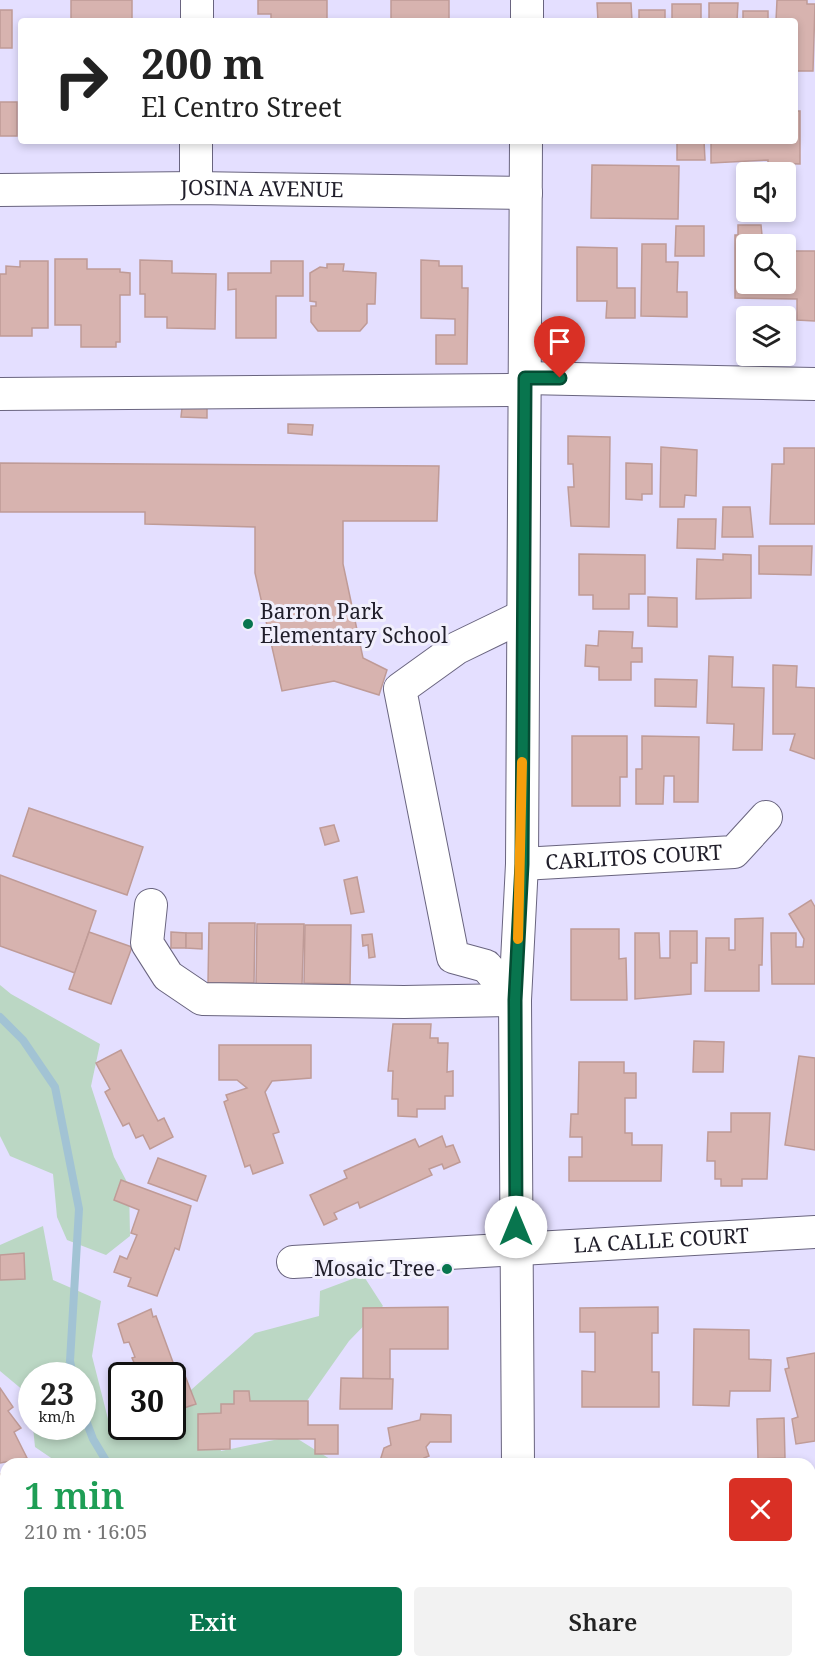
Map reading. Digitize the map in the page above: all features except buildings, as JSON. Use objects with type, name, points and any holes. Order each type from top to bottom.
[{"type":"street","points":[[196,18],[197,0]]},
{"type":"street","points":[[526,18],[527,0]]},
{"type":"street","points":[[196,144],[196,188]]},
{"type":"street","points":[[518,1458],[515,1000],[522,864],[526,144]]},
{"type":"street","name":"JOSINA AVENUE","points":[[0,190],[196,188],[526,193]]},
{"type":"street","points":[[0,394],[525,384],[815,384]]},
{"type":"street","points":[[515,1000],[486,966],[453,957],[400,689],[458,648],[523,616]]},
{"type":"street","name":"CARLITOS COURT","points":[[522,864],[734,852],[766,817]]},
{"type":"street","points":[[151,905],[147,943],[168,976],[202,999],[404,1002],[515,1000]]},
{"type":"street","name":"LA CALLE COURT","points":[[293,1262],[815,1232]]},
{"type":"green space","points":[[0,985],[11,994],[100,1044],[91,1086],[114,1157],[129,1186],[130,1236],[106,1255],[67,1240],[57,1217],[53,1174],[10,1156],[0,1136]]},
{"type":"green space","points":[[43,1226],[53,1280],[101,1301],[92,1356],[94,1362],[18,1362],[18,1386],[0,1371],[0,1245]]},
{"type":"green space","points":[[363,1275],[383,1306],[349,1341],[304,1405],[214,1423],[221,1451],[293,1436],[328,1458],[51,1458],[35,1447],[34,1440],[96,1440],[96,1372],[108,1419],[108,1440],[186,1440],[186,1394],[255,1333],[319,1316],[320,1291]]},
{"type":"waterway","points":[[0,1017],[23,1040],[55,1087],[79,1209],[70,1362]]},
{"type":"waterway","points":[[94,1440],[104,1458]]},
{"type":"slow traffic","points":[[518,939],[522,864],[522,762]]},
{"type":"place","name":"Barron Park Elementary School","points":[[248,624]]},
{"type":"place","name":"Mosaic Tree","points":[[447,1269]]},
{"type":"route","points":[[516,1227],[515,1000],[522,864],[525,378],[560,378]]}]
